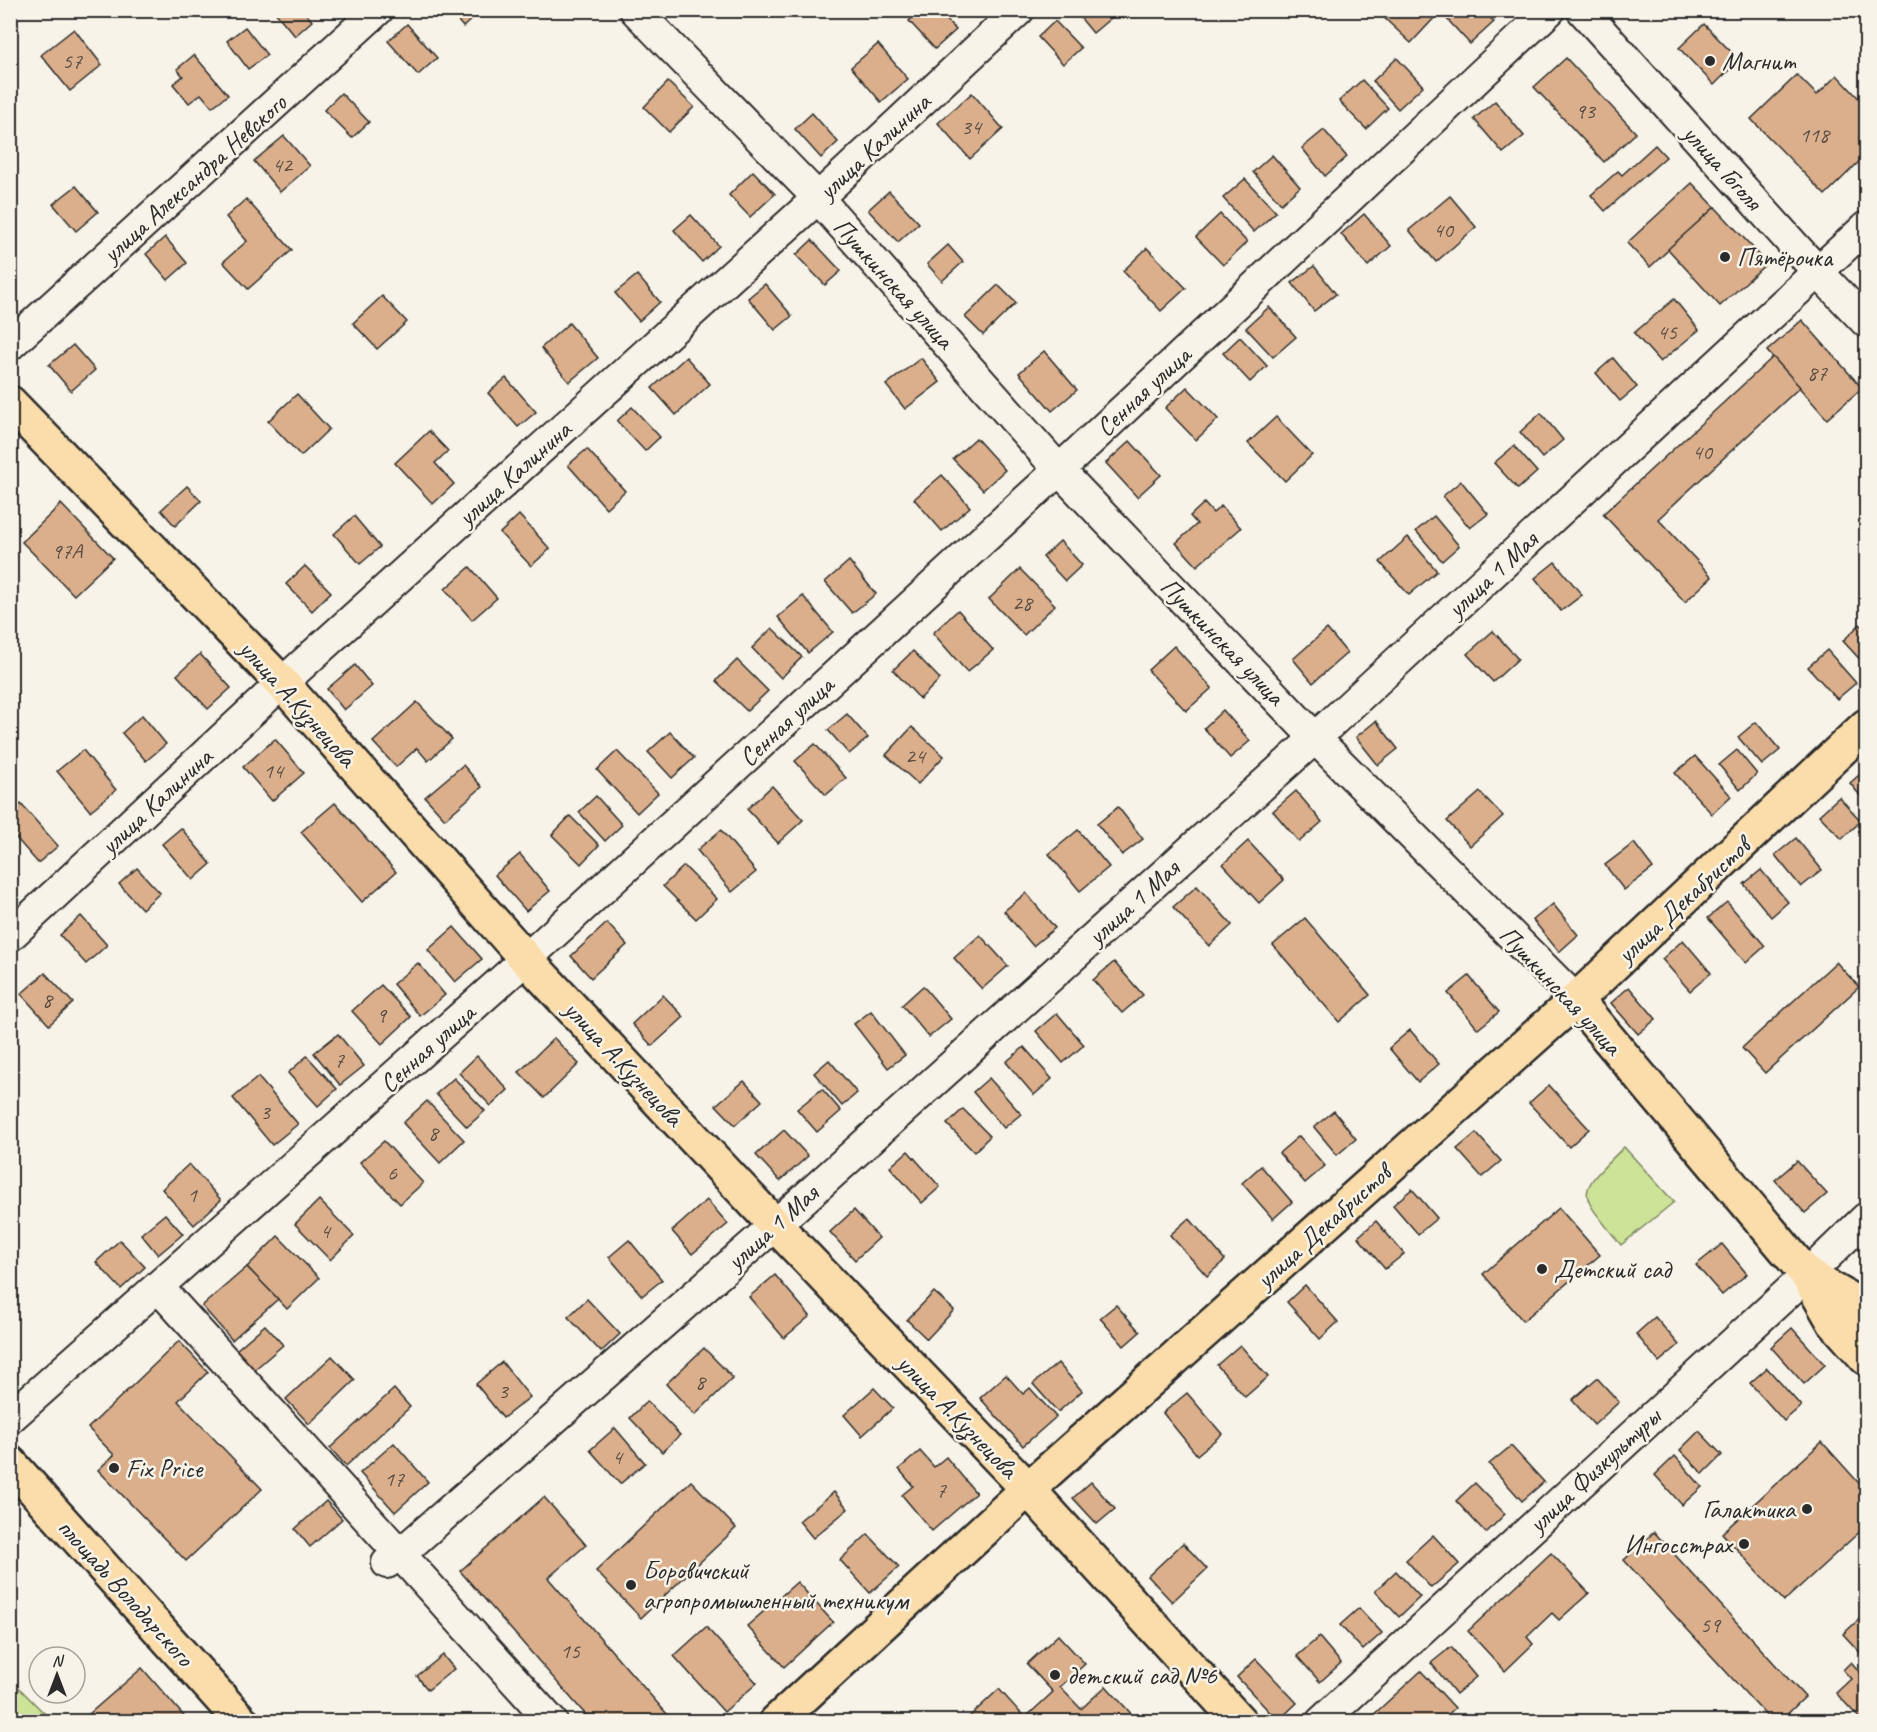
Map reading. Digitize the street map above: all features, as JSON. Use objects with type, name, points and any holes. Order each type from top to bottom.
[{"type":"main road","name":"улица А.Кузнецова","points":[[10,403],[282,683],[526,959],[775,1225],[1028,1489],[1240,1722]]},
{"type":"main road","name":"улица Декабристов","points":[[776,1722],[1028,1489],[1576,1000],[1866,726]]},
{"type":"main road","name":"Пушкинская улица","points":[[1576,1000],[1807,1275],[1834,1322],[1866,1358]]},
{"type":"main road","name":"Пушкинская улица","points":[[1807,1275],[1854,1302],[1866,1315]]},
{"type":"main road","name":"площадь Володарского","points":[[10,1463],[242,1722]]},
{"type":"street","name":"улица Александра Невского","points":[[10,345],[378,10]]},
{"type":"street","name":"Пушкинская улица","points":[[635,10],[818,198],[1059,470],[1315,738],[1576,1000]]},
{"type":"street","name":"улица Калинина","points":[[10,936],[282,683],[818,198],[1019,10]]},
{"type":"street","name":"Сенная улица","points":[[10,1418],[159,1288],[526,959],[1059,470],[1550,10]]},
{"type":"street","name":"улица Гоголя","points":[[1582,10],[1818,272],[1866,322]]},
{"type":"street","name":"улица 1 Мая","points":[[394,1559],[775,1225],[1315,738],[1866,227]]},
{"type":"street","name":"улица Физкультуры","points":[[1321,1722],[1866,1218]]},
{"type":"street","points":[[159,1288],[394,1559],[552,1722]]},
{"type":"green space","points":[[1624,1147],[1674,1202],[1621,1245],[1596,1214],[1587,1194],[1589,1185],[1596,1176]]},
{"type":"green space","points":[[11,1680],[27,1696],[27,1705],[36,1705],[52,1721],[11,1721]]},
{"type":"building","points":[[277,10],[303,10],[312,21],[295,36],[275,12]]},
{"type":"building","points":[[449,10],[481,10],[481,11],[463,27]]},
{"type":"building","points":[[920,10],[938,10],[956,30],[935,49],[909,21]]},
{"type":"building","points":[[1074,10],[1105,10],[1111,18],[1093,33]]},
{"type":"building","points":[[1384,10],[1432,10],[1437,15],[1411,43],[1380,14]]},
{"type":"building","points":[[1456,10],[1483,10],[1494,22],[1470,44],[1447,19]]},
{"type":"building","points":[[1055,21],[1081,48],[1063,64],[1038,37]]},
{"type":"building","points":[[407,24],[437,58],[418,75],[388,41]]},
{"type":"building","points":[[1704,24],[1739,60],[1714,85],[1679,48]]},
{"type":"building","points":[[245,27],[267,55],[248,69],[227,41]]},
{"type":"building","points":[[74,29],[102,65],[70,91],[41,55]]},
{"type":"building","points":[[878,44],[908,79],[881,102],[851,67]]},
{"type":"building","points":[[194,55],[228,95],[212,107],[201,94],[189,103],[173,84],[183,76],[177,69]]},
{"type":"building","points":[[1397,58],[1423,86],[1398,109],[1373,81]]},
{"type":"building","points":[[1566,58],[1636,133],[1604,162],[1534,87]]},
{"type":"building","points":[[1797,75],[1817,95],[1837,75],[1866,106],[1866,130],[1859,138],[1866,146],[1866,155],[1825,195],[1751,119]]},
{"type":"building","points":[[1362,80],[1388,108],[1366,129],[1339,101]]},
{"type":"building","points":[[668,82],[694,107],[669,132],[644,107]]},
{"type":"building","points":[[341,93],[369,122],[352,138],[324,110]]},
{"type":"building","points":[[972,93],[1003,129],[970,159],[938,123]]},
{"type":"building","points":[[1495,101],[1524,136],[1503,153],[1474,119]]},
{"type":"building","points":[[812,113],[838,142],[821,158],[795,129]]},
{"type":"building","points":[[1324,130],[1347,157],[1325,176],[1302,148]]},
{"type":"building","points":[[284,136],[310,166],[280,192],[254,161]]},
{"type":"building","points":[[1655,145],[1666,157],[1605,211],[1591,195],[1618,171],[1622,175]]},
{"type":"building","points":[[1272,155],[1300,187],[1281,204],[1253,172]]},
{"type":"building","points":[[753,171],[775,194],[750,217],[729,195]]},
{"type":"building","points":[[1245,179],[1276,212],[1254,232],[1223,198]]},
{"type":"building","points":[[1692,183],[1715,207],[1650,267],[1627,243]]},
{"type":"building","points":[[76,186],[98,212],[76,231],[53,204]]},
{"type":"building","points":[[889,191],[919,223],[898,242],[868,210]]},
{"type":"building","points":[[1450,196],[1476,227],[1436,262],[1409,230]]},
{"type":"building","points":[[246,199],[292,250],[248,289],[223,262],[247,241],[226,217]]},
{"type":"building","points":[[1715,207],[1767,263],[1720,306],[1668,249]]},
{"type":"building","points":[[1220,214],[1247,242],[1223,265],[1196,237]]},
{"type":"building","points":[[1364,214],[1391,246],[1368,266],[1341,234]]},
{"type":"building","points":[[691,215],[719,246],[702,262],[674,230]]},
{"type":"building","points":[[165,237],[187,263],[168,280],[146,254]]},
{"type":"building","points":[[812,240],[841,271],[825,285],[796,255]]},
{"type":"building","points":[[948,245],[963,262],[942,281],[927,264]]},
{"type":"building","points":[[1147,248],[1186,288],[1161,311],[1123,271]]},
{"type":"building","points":[[1314,266],[1336,294],[1314,311],[1292,283]]},
{"type":"building","points":[[637,275],[660,302],[639,321],[615,293]]},
{"type":"building","points":[[765,284],[792,316],[775,330],[748,298]]},
{"type":"building","points":[[998,285],[1016,303],[983,335],[965,317]]},
{"type":"building","points":[[382,296],[407,322],[377,349],[353,323]]},
{"type":"building","points":[[1674,299],[1699,330],[1660,362],[1634,333]]},
{"type":"building","points":[[1269,307],[1296,337],[1273,357],[1246,328]]},
{"type":"building","points":[[1802,320],[1862,388],[1827,419],[1767,351]]},
{"type":"building","points":[[569,323],[598,358],[569,382],[541,348]]},
{"type":"building","points":[[1240,337],[1267,366],[1250,382],[1223,353]]},
{"type":"building","points":[[73,345],[95,370],[71,391],[49,365]]},
{"type":"building","points":[[1044,351],[1077,390],[1052,411],[1019,373]]},
{"type":"building","points":[[686,357],[710,384],[676,415],[652,388]]},
{"type":"building","points":[[1773,357],[1800,387],[1658,519],[1712,577],[1685,602],[1603,514]]},
{"type":"building","points":[[921,358],[940,382],[905,409],[886,385]]},
{"type":"building","points":[[1613,358],[1637,387],[1620,401],[1596,373]]},
{"type":"building","points":[[506,378],[536,412],[518,427],[488,393]]},
{"type":"building","points":[[1187,387],[1218,419],[1196,440],[1165,408]]},
{"type":"building","points":[[297,394],[329,429],[301,456],[268,421]]},
{"type":"building","points":[[632,407],[660,437],[645,451],[617,421]]},
{"type":"building","points":[[1541,413],[1563,440],[1542,458],[1520,432]]},
{"type":"building","points":[[1276,417],[1312,455],[1285,481],[1248,443]]},
{"type":"building","points":[[429,431],[448,451],[435,463],[454,484],[433,504],[395,463]]},
{"type":"building","points":[[976,438],[1005,470],[983,490],[953,459]]},
{"type":"building","points":[[1130,441],[1161,475],[1137,497],[1106,463]]},
{"type":"building","points":[[1514,446],[1537,472],[1518,489],[1494,463]]},
{"type":"building","points":[[587,449],[625,491],[606,508],[568,465]]},
{"type":"building","points":[[942,475],[970,507],[942,531],[914,499]]},
{"type":"building","points":[[1461,481],[1488,514],[1470,528],[1443,496]]},
{"type":"building","points":[[187,486],[201,501],[175,526],[161,510]]},
{"type":"building","points":[[1204,503],[1213,513],[1221,506],[1241,528],[1197,566],[1176,543],[1197,524],[1190,516]]},
{"type":"building","points":[[61,504],[113,558],[74,595],[22,542]]},
{"type":"building","points":[[519,515],[550,549],[531,566],[500,533]]},
{"type":"building","points":[[354,516],[380,547],[360,564],[334,534]]},
{"type":"building","points":[[1434,516],[1459,546],[1442,561],[1416,531]]},
{"type":"building","points":[[1408,537],[1437,571],[1409,595],[1380,562]]},
{"type":"building","points":[[1060,541],[1082,565],[1065,581],[1043,557]]},
{"type":"building","points":[[849,561],[876,594],[852,613],[825,582]]},
{"type":"building","points":[[1555,562],[1582,595],[1561,611],[1535,578]]},
{"type":"building","points":[[305,566],[331,592],[312,611],[286,584]]},
{"type":"building","points":[[470,567],[497,598],[472,620],[445,589]]},
{"type":"building","points":[[1020,569],[1055,605],[1024,635],[989,599]]},
{"type":"building","points":[[803,596],[833,632],[808,653],[778,617]]},
{"type":"building","points":[[958,610],[993,650],[967,672],[933,633]]},
{"type":"building","points":[[1860,624],[1866,631],[1866,666],[1843,641]]},
{"type":"building","points":[[772,628],[802,657],[781,678],[752,648]]},
{"type":"building","points":[[1327,629],[1347,653],[1313,683],[1293,659]]},
{"type":"building","points":[[1493,631],[1518,659],[1493,682],[1467,654]]},
{"type":"building","points":[[1174,646],[1212,688],[1186,711],[1148,670]]},
{"type":"building","points":[[1827,650],[1856,683],[1837,699],[1808,667]]},
{"type":"building","points":[[913,651],[940,679],[920,699],[893,670]]},
{"type":"building","points":[[200,654],[231,688],[208,709],[177,675]]},
{"type":"building","points":[[737,660],[768,691],[747,711],[716,681]]},
{"type":"building","points":[[355,665],[372,686],[344,710],[327,689]]},
{"type":"building","points":[[417,702],[452,739],[428,761],[417,748],[396,767],[373,742]]},
{"type":"building","points":[[1223,710],[1250,741],[1230,758],[1204,728]]},
{"type":"building","points":[[847,714],[868,738],[849,754],[828,730]]},
{"type":"building","points":[[142,715],[166,744],[146,761],[122,733]]},
{"type":"building","points":[[1376,721],[1398,749],[1378,765],[1356,737]]},
{"type":"building","points":[[1756,722],[1780,750],[1762,765],[1738,737]]},
{"type":"building","points":[[912,727],[944,756],[918,784],[886,755]]},
{"type":"building","points":[[670,732],[694,758],[672,778],[648,752]]},
{"type":"building","points":[[275,739],[304,773],[272,801],[243,767]]},
{"type":"building","points":[[815,744],[846,778],[826,795],[795,761]]},
{"type":"building","points":[[83,750],[116,790],[90,811],[57,771]]},
{"type":"building","points":[[1737,750],[1757,774],[1740,790],[1719,765]]},
{"type":"building","points":[[617,751],[658,793],[637,813],[597,770]]},
{"type":"building","points":[[1695,756],[1731,796],[1712,814],[1675,773]]},
{"type":"building","points":[[463,765],[482,787],[445,819],[425,797]]},
{"type":"building","points":[[1866,769],[1866,803],[1850,783]]},
{"type":"building","points":[[772,786],[803,820],[778,843],[747,809]]},
{"type":"building","points":[[1296,791],[1322,822],[1299,842],[1273,811]]},
{"type":"building","points":[[1480,792],[1503,816],[1470,846],[1447,821]]},
{"type":"building","points":[[596,796],[622,825],[605,841],[579,812]]},
{"type":"building","points":[[1839,797],[1861,821],[1842,839],[1819,815]]},
{"type":"building","points":[[335,803],[396,872],[362,902],[301,832]]},
{"type":"building","points":[[21,804],[58,846],[38,863],[10,831],[10,813]]},
{"type":"building","points":[[1118,807],[1143,839],[1122,855],[1097,824]]},
{"type":"building","points":[[570,816],[599,845],[581,864],[552,835]]},
{"type":"building","points":[[181,828],[211,864],[193,880],[162,844]]},
{"type":"building","points":[[721,830],[756,872],[732,892],[697,850]]},
{"type":"building","points":[[1078,830],[1109,867],[1080,891],[1049,854]]},
{"type":"building","points":[[1796,838],[1822,870],[1801,887],[1775,855]]},
{"type":"building","points":[[1248,841],[1284,880],[1259,903],[1223,864]]},
{"type":"building","points":[[1634,843],[1653,868],[1624,890],[1605,865]]},
{"type":"building","points":[[520,854],[550,891],[526,911],[495,875]]},
{"type":"building","points":[[684,866],[717,899],[696,919],[663,886]]},
{"type":"building","points":[[137,868],[160,893],[142,909],[119,884]]},
{"type":"building","points":[[1761,870],[1788,902],[1771,917],[1744,884]]},
{"type":"building","points":[[1197,886],[1232,925],[1209,946],[1173,907]]},
{"type":"building","points":[[1026,893],[1055,928],[1033,946],[1004,911]]},
{"type":"building","points":[[1727,902],[1765,946],[1746,963],[1708,918]]},
{"type":"building","points":[[1553,904],[1578,935],[1559,952],[1533,920]]},
{"type":"building","points":[[81,916],[107,945],[86,964],[60,935]]},
{"type":"building","points":[[1305,918],[1370,995],[1339,1022],[1273,945]]},
{"type":"building","points":[[607,923],[627,945],[591,978],[571,956]]},
{"type":"building","points":[[454,927],[482,959],[455,982],[428,950]]},
{"type":"building","points":[[980,935],[1008,966],[982,989],[954,958]]},
{"type":"building","points":[[1683,940],[1711,973],[1690,991],[1662,959]]},
{"type":"building","points":[[1114,962],[1143,995],[1122,1013],[1093,980]]},
{"type":"building","points":[[1836,962],[1859,987],[1765,1073],[1742,1048]]},
{"type":"building","points":[[418,963],[445,995],[420,1016],[393,984]]},
{"type":"building","points":[[45,973],[73,1003],[49,1025],[21,994]]},
{"type":"building","points":[[1469,976],[1499,1012],[1478,1029],[1448,993]]},
{"type":"building","points":[[381,985],[411,1017],[382,1044],[352,1011]]},
{"type":"building","points":[[923,986],[951,1019],[929,1037],[902,1005]]},
{"type":"building","points":[[1629,987],[1656,1019],[1638,1034],[1611,1003]]},
{"type":"building","points":[[663,995],[684,1017],[652,1046],[632,1024]]},
{"type":"building","points":[[871,1011],[905,1055],[888,1068],[854,1024]]},
{"type":"building","points":[[1057,1013],[1084,1045],[1063,1063],[1036,1031]]},
{"type":"building","points":[[1410,1030],[1439,1064],[1418,1082],[1389,1048]]},
{"type":"building","points":[[338,1034],[364,1066],[340,1085],[314,1053]]},
{"type":"building","points":[[554,1038],[579,1064],[544,1098],[519,1072]]},
{"type":"building","points":[[1024,1047],[1052,1079],[1034,1095],[1006,1062]]},
{"type":"building","points":[[307,1056],[337,1089],[318,1106],[288,1073]]},
{"type":"building","points":[[477,1056],[508,1090],[491,1106],[459,1073]]},
{"type":"building","points":[[829,1060],[857,1093],[842,1106],[814,1073]]},
{"type":"building","points":[[258,1077],[298,1124],[272,1145],[233,1098]]},
{"type":"building","points":[[454,1078],[485,1111],[467,1127],[436,1094]]},
{"type":"building","points":[[989,1078],[1021,1114],[1004,1128],[973,1092]]},
{"type":"building","points":[[744,1081],[762,1101],[735,1125],[716,1105]]},
{"type":"building","points":[[1549,1085],[1589,1129],[1569,1147],[1529,1103]]},
{"type":"building","points":[[822,1089],[841,1111],[817,1132],[797,1109]]},
{"type":"building","points":[[427,1101],[464,1140],[440,1163],[403,1123]]},
{"type":"building","points":[[963,1109],[990,1136],[974,1152],[947,1124]]},
{"type":"building","points":[[1334,1111],[1356,1139],[1337,1155],[1314,1127]]},
{"type":"building","points":[[784,1130],[808,1156],[780,1181],[756,1155]]},
{"type":"building","points":[[1476,1133],[1501,1161],[1482,1177],[1457,1149]]},
{"type":"building","points":[[1299,1136],[1325,1166],[1305,1183],[1279,1153]]},
{"type":"building","points":[[384,1141],[423,1183],[400,1204],[360,1162]]},
{"type":"building","points":[[908,1151],[940,1187],[922,1203],[890,1167]]},
{"type":"building","points":[[1797,1161],[1827,1194],[1805,1213],[1775,1180]]},
{"type":"building","points":[[189,1164],[221,1200],[194,1225],[162,1189]]},
{"type":"building","points":[[1261,1166],[1292,1202],[1273,1219],[1242,1183]]},
{"type":"building","points":[[1412,1189],[1437,1218],[1418,1234],[1393,1205]]},
{"type":"building","points":[[319,1200],[354,1236],[330,1260],[295,1224]]},
{"type":"building","points":[[707,1200],[728,1224],[692,1254],[672,1231]]},
{"type":"building","points":[[1559,1208],[1600,1255],[1523,1321],[1483,1274]]},
{"type":"building","points":[[854,1210],[879,1238],[855,1260],[830,1232]]},
{"type":"building","points":[[165,1214],[183,1234],[158,1255],[141,1234]]},
{"type":"building","points":[[1189,1218],[1225,1260],[1207,1276],[1170,1235]]},
{"type":"building","points":[[1376,1221],[1404,1254],[1385,1269],[1358,1237]]},
{"type":"building","points":[[278,1236],[319,1278],[287,1309],[247,1267]]},
{"type":"building","points":[[120,1240],[145,1267],[121,1289],[96,1262]]},
{"type":"building","points":[[629,1240],[662,1280],[642,1296],[609,1257]]},
{"type":"building","points":[[1722,1244],[1747,1274],[1722,1295],[1696,1265]]},
{"type":"building","points":[[247,1267],[278,1299],[232,1340],[202,1306]]},
{"type":"building","points":[[775,1275],[810,1316],[784,1338],[749,1297]]},
{"type":"building","points":[[1305,1285],[1338,1322],[1320,1339],[1287,1302]]},
{"type":"building","points":[[934,1292],[954,1310],[927,1339],[907,1320]]},
{"type":"building","points":[[587,1299],[620,1334],[601,1352],[568,1317]]},
{"type":"building","points":[[1116,1305],[1140,1332],[1124,1346],[1100,1318]]},
{"type":"building","points":[[1655,1317],[1679,1345],[1659,1362],[1636,1334]]},
{"type":"building","points":[[265,1325],[283,1345],[254,1370],[236,1350]]},
{"type":"building","points":[[1792,1328],[1825,1365],[1804,1384],[1771,1347]]},
{"type":"building","points":[[179,1341],[208,1372],[178,1401],[262,1489],[186,1561],[98,1470],[114,1455],[88,1428]]},
{"type":"building","points":[[1240,1345],[1268,1377],[1245,1397],[1217,1365]]},
{"type":"building","points":[[704,1348],[733,1378],[695,1415],[666,1384]]},
{"type":"building","points":[[332,1356],[355,1380],[309,1424],[286,1399]]},
{"type":"building","points":[[502,1362],[530,1397],[503,1418],[476,1384]]},
{"type":"building","points":[[1058,1363],[1082,1391],[1058,1412],[1033,1384]]},
{"type":"building","points":[[1767,1368],[1801,1406],[1784,1421],[1750,1383]]},
{"type":"building","points":[[1006,1375],[1023,1394],[1030,1388],[1056,1417],[1023,1446],[980,1398]]},
{"type":"building","points":[[1597,1378],[1619,1402],[1594,1425],[1572,1400]]},
{"type":"building","points":[[874,1388],[893,1408],[862,1436],[844,1415]]},
{"type":"building","points":[[394,1389],[410,1407],[346,1466],[330,1448]]},
{"type":"building","points":[[1187,1393],[1222,1434],[1197,1455],[1163,1413]]},
{"type":"building","points":[[647,1401],[680,1435],[662,1452],[630,1418]]},
{"type":"building","points":[[615,1428],[645,1463],[620,1484],[590,1450]]},
{"type":"building","points":[[1699,1431],[1722,1455],[1703,1474],[1680,1450]]},
{"type":"building","name":"Галактика","points":[[1822,1442],[1866,1491],[1866,1526],[1784,1601],[1722,1533]]},
{"type":"building","points":[[394,1443],[428,1482],[395,1512],[360,1473]]},
{"type":"building","points":[[1511,1446],[1544,1482],[1522,1501],[1489,1464]]},
{"type":"building","points":[[920,1451],[934,1467],[946,1457],[976,1493],[932,1531],[902,1495],[913,1486],[899,1469]]},
{"type":"building","points":[[1675,1456],[1702,1487],[1682,1505],[1655,1475]]},
{"type":"building","points":[[691,1481],[736,1528],[641,1618],[596,1571]]},
{"type":"building","points":[[1091,1482],[1115,1509],[1097,1524],[1073,1498]]},
{"type":"building","points":[[1475,1483],[1505,1514],[1486,1533],[1456,1501]]},
{"type":"building","points":[[834,1492],[848,1509],[813,1538],[799,1521]]},
{"type":"building","points":[[544,1497],[586,1545],[548,1578],[674,1722],[592,1722],[460,1571]]},
{"type":"building","points":[[326,1501],[342,1519],[310,1547],[295,1529]]},
{"type":"building","points":[[1654,1532],[1805,1697],[1779,1722],[1772,1722],[1624,1560]]},
{"type":"building","points":[[868,1534],[899,1567],[870,1593],[840,1560]]},
{"type":"building","points":[[1433,1535],[1459,1564],[1431,1588],[1406,1560]]},
{"type":"building","points":[[1183,1543],[1207,1569],[1172,1602],[1148,1576]]},
{"type":"building","points":[[1551,1553],[1589,1593],[1559,1620],[1552,1613],[1527,1637],[1533,1644],[1505,1671],[1468,1631]]},
{"type":"building","points":[[1396,1571],[1420,1597],[1399,1617],[1375,1591]]},
{"type":"building","points":[[797,1582],[833,1622],[784,1667],[747,1626]]},
{"type":"building","points":[[1359,1608],[1382,1633],[1363,1650],[1340,1625]]},
{"type":"building","points":[[1865,1614],[1866,1616],[1866,1659],[1843,1634]]},
{"type":"building","points":[[706,1627],[757,1683],[724,1712],[674,1656]]},
{"type":"building","name":"детский сад №6","points":[[1058,1635],[1085,1664],[1060,1687],[1081,1709],[1106,1686],[1136,1719],[1133,1722],[1081,1722],[1076,1715],[1069,1722],[970,1722],[967,1719],[999,1689],[1025,1718],[1053,1692],[1027,1664]]},
{"type":"building","points":[[1319,1637],[1341,1663],[1320,1682],[1297,1656]]},
{"type":"building","points":[[1451,1647],[1476,1677],[1456,1694],[1431,1663]]},
{"type":"building","points":[[443,1655],[454,1669],[428,1690],[417,1676]]},
{"type":"building","points":[[1256,1659],[1297,1703],[1278,1721],[1237,1677]]},
{"type":"building","points":[[1851,1662],[1866,1679],[1866,1722],[1863,1722],[1836,1693],[1851,1679],[1843,1670]]},
{"type":"building","points":[[142,1668],[189,1722],[96,1722],[89,1714]]},
{"type":"building","points":[[1421,1671],[1455,1708],[1440,1722],[1377,1722],[1372,1716]]},
{"type":"place","name":"Магнит","points":[[1710,61]]},
{"type":"place","name":"Пятёрочка","points":[[1725,257]]},
{"type":"place","name":"Детский сад","points":[[1542,1269]]},
{"type":"place","name":"Fix Price","points":[[114,1468]]},
{"type":"place","name":"Галактика","points":[[1807,1509]]},
{"type":"place","name":"Ингосстрах","points":[[1744,1544]]},
{"type":"place","name":"Боровичский агропромышленный техникум","points":[[631,1585]]},
{"type":"place","name":"детский сад №6","points":[[1055,1675]]}]
